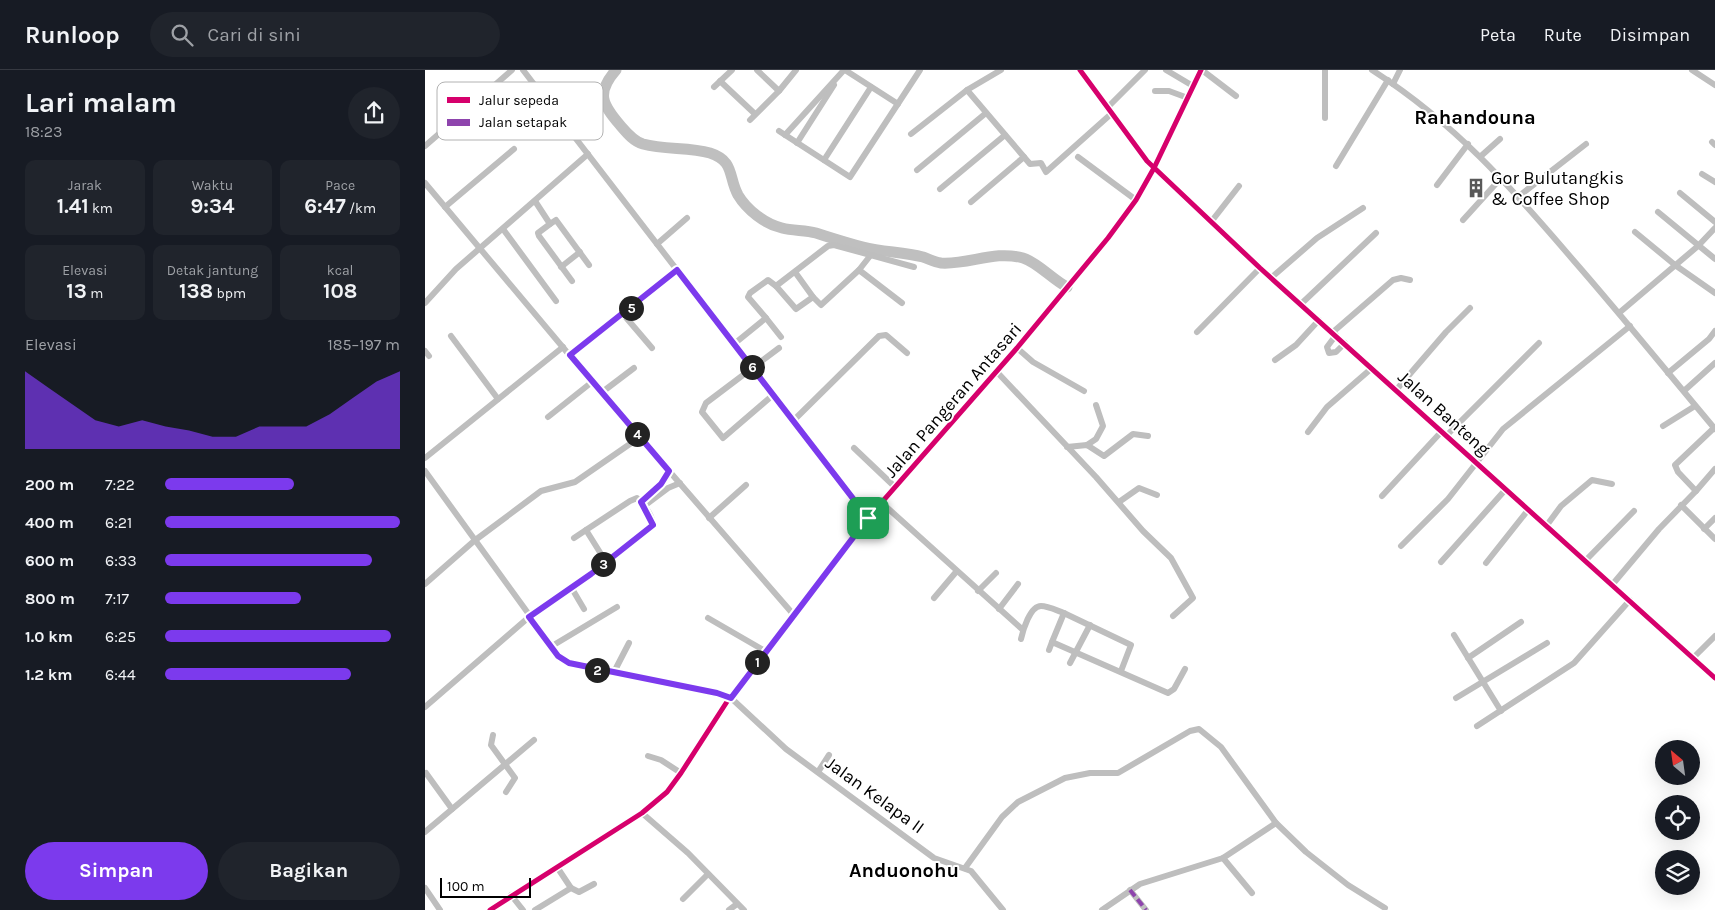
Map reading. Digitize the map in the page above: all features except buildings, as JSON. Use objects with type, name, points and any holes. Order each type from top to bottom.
[{"type":"street","points":[[498,82],[512,70]]},
{"type":"street","points":[[523,70],[532,82]]},
{"type":"street","points":[[714,87],[732,70]]},
{"type":"street","points":[[757,70],[779,91]]},
{"type":"street","points":[[750,120],[779,91],[796,70]]},
{"type":"street","points":[[844,70],[898,104]]},
{"type":"street","points":[[844,70],[782,133],[850,177],[920,70]]},
{"type":"street","points":[[797,143],[844,70]]},
{"type":"street","points":[[911,134],[967,90],[1001,70]]},
{"type":"street","name":"Jalan Banteng","points":[[1080,70],[1143,157],[1154,168],[1260,268],[1397,389],[1715,678]]},
{"type":"street","points":[[967,90],[1024,157],[1031,164],[1041,163],[1046,172],[1109,111],[1145,70]]},
{"type":"street","points":[[1166,70],[1193,86]]},
{"type":"street","points":[[1202,70],[1236,96]]},
{"type":"street","name":"Jalan Pangeran Antasari","points":[[490,910],[499,908],[511,895],[642,813],[667,792],[765,651],[868,518],[997,372],[1069,286],[1135,200],[1154,168],[1202,70]]},
{"type":"street","points":[[1325,70],[1325,118]]},
{"type":"street","points":[[1372,70],[1433,114],[1469,144],[1502,177],[1668,373],[1685,390],[1695,406],[1715,428],[1675,465],[1678,472],[1696,491]]},
{"type":"street","points":[[1336,166],[1400,70]]},
{"type":"street","points":[[1692,70],[1715,85]]},
{"type":"street","points":[[720,81],[755,114]]},
{"type":"street","points":[[824,160],[871,87]]},
{"type":"street","points":[[1155,91],[1169,91],[1188,98]]},
{"type":"street","points":[[917,170],[987,113]]},
{"type":"street","points":[[940,189],[1005,135]]},
{"type":"street","points":[[425,146],[437,136]]},
{"type":"street","points":[[1481,156],[1500,139]]},
{"type":"street","points":[[577,140],[868,518]]},
{"type":"street","points":[[1437,185],[1469,144]]},
{"type":"street","points":[[1519,196],[1586,144]]},
{"type":"street","points":[[445,207],[514,150]]},
{"type":"street","points":[[425,303],[449,275],[588,154]]},
{"type":"street","points":[[971,202],[1024,157]]},
{"type":"street","points":[[1078,157],[1135,200]]},
{"type":"street","points":[[1702,174],[1715,182]]},
{"type":"street","points":[[1463,220],[1502,177]]},
{"type":"street","points":[[425,183],[601,393],[793,614]]},
{"type":"street","points":[[1211,222],[1239,186]]},
{"type":"street","points":[[1680,193],[1715,222]]},
{"type":"street","points":[[535,201],[550,224]]},
{"type":"street","points":[[1272,277],[1317,238],[1363,208]]},
{"type":"street","points":[[1658,212],[1715,259]]},
{"type":"street","points":[[657,244],[687,218]]},
{"type":"street","points":[[572,281],[538,235],[556,220],[589,265]]},
{"type":"street","points":[[1619,313],[1698,246],[1715,228]]},
{"type":"street","points":[[503,229],[556,301]]},
{"type":"street","points":[[1635,232],[1675,265],[1715,293]]},
{"type":"street","points":[[1301,304],[1376,233]]},
{"type":"street","points":[[776,286],[830,246],[914,267]]},
{"type":"street","points":[[561,267],[580,252]]},
{"type":"street","points":[[795,272],[813,297],[819,304],[823,305],[859,270],[870,256]]},
{"type":"street","points":[[1197,332],[1260,268]]},
{"type":"street","points":[[570,355],[677,270]]},
{"type":"street","points":[[859,270],[902,303]]},
{"type":"street","points":[[1345,343],[1336,352],[1329,353],[1327,347],[1335,334],[1393,280],[1401,278],[1411,280]]},
{"type":"street","points":[[781,337],[748,295],[767,280],[771,280],[798,311],[813,297]]},
{"type":"street","points":[[1397,389],[1446,332],[1470,308]]},
{"type":"street","points":[[623,314],[652,348]]},
{"type":"street","points":[[734,344],[766,318]]},
{"type":"street","points":[[1275,360],[1296,345],[1319,320]]},
{"type":"street","points":[[1401,546],[1447,499],[1498,435],[1520,413],[1565,380],[1630,326]]},
{"type":"street","points":[[1668,373],[1715,331]]},
{"type":"street","points":[[794,420],[879,336],[886,335],[907,354]]},
{"type":"street","points":[[451,336],[498,399]]},
{"type":"street","points":[[1382,496],[1444,433],[1539,343]]},
{"type":"street","points":[[425,458],[563,347]]},
{"type":"street","points":[[773,395],[724,438],[721,438],[703,414],[702,409],[706,403],[779,348]]},
{"type":"street","points":[[1017,348],[1033,362],[1083,391]]},
{"type":"street","points":[[1685,390],[1715,363]]},
{"type":"street","points":[[601,393],[634,368]]},
{"type":"street","points":[[1308,432],[1327,407],[1372,368]]},
{"type":"street","points":[[997,372],[1119,502],[1143,532],[1171,558],[1193,597],[1189,603],[1173,616]]},
{"type":"street","points":[[548,417],[592,382]]},
{"type":"street","points":[[1067,447],[1087,445],[1096,439],[1103,426],[1096,405]]},
{"type":"street","points":[[1663,426],[1695,406]]},
{"type":"street","points":[[1087,445],[1104,456],[1133,434],[1148,436]]},
{"type":"street","points":[[425,584],[474,541],[541,491],[575,482],[640,438]]},
{"type":"street","points":[[854,448],[895,487]]},
{"type":"street","points":[[1612,585],[1681,505],[1715,469]]},
{"type":"street","points":[[425,471],[562,660],[717,693],[731,698]]},
{"type":"street","points":[[643,504],[661,484],[669,471]]},
{"type":"street","points":[[1547,525],[1561,506],[1592,480],[1612,484]]},
{"type":"street","points":[[643,504],[668,488],[680,483]]},
{"type":"street","points":[[709,518],[746,485]]},
{"type":"street","points":[[1119,502],[1139,488],[1157,496]]},
{"type":"street","points":[[1441,562],[1506,489]]},
{"type":"street","points":[[425,707],[529,617],[606,562],[653,525],[643,504],[637,498],[629,501],[574,538]]},
{"type":"street","points":[[882,503],[956,572],[1023,630]]},
{"type":"street","points":[[1681,505],[1715,539]]},
{"type":"street","points":[[1486,563],[1529,510]]},
{"type":"street","points":[[1586,560],[1634,511]]},
{"type":"street","points":[[1704,529],[1715,518]]},
{"type":"street","points":[[586,530],[606,562]]},
{"type":"street","points":[[934,598],[956,572]]},
{"type":"street","points":[[978,591],[996,573]]},
{"type":"street","points":[[999,609],[1018,584]]},
{"type":"street","points":[[571,587],[584,609]]},
{"type":"street","points":[[1477,726],[1574,663],[1630,600]]},
{"type":"street","points":[[1021,639],[1023,630],[1033,611],[1039,606],[1064,613],[1131,644],[1121,671]]},
{"type":"street","points":[[551,646],[617,607]]},
{"type":"street","points":[[1049,650],[1064,613]]},
{"type":"street","points":[[708,618],[765,651]]},
{"type":"street","points":[[1468,658],[1521,622]]},
{"type":"street","points":[[1071,663],[1090,625]]},
{"type":"street","points":[[1454,635],[1501,712]]},
{"type":"street","points":[[1693,658],[1715,636]]},
{"type":"street","points":[[1052,642],[1170,693],[1185,669]]},
{"type":"street","points":[[614,672],[629,643]]},
{"type":"street","points":[[1456,698],[1547,643]]},
{"type":"street","name":"Jalan Kelapa II","points":[[731,698],[786,749],[935,858],[965,868],[975,874],[1003,910]]},
{"type":"street","points":[[965,868],[1002,817],[1023,800],[1065,778],[1090,773],[1118,773],[1197,729],[1210,736],[1221,747],[1276,823],[1324,867],[1385,908]]},
{"type":"street","points":[[493,735],[491,745],[515,778],[506,792]]},
{"type":"street","points":[[425,832],[507,765],[534,740]]},
{"type":"street","points":[[817,772],[829,755]]},
{"type":"street","points":[[648,756],[661,760],[681,773]]},
{"type":"street","points":[[426,772],[452,809]]},
{"type":"street","points":[[642,813],[708,874],[743,910]]},
{"type":"street","points":[[1102,910],[1140,884],[1223,858],[1276,823]]},
{"type":"street","points":[[1223,858],[1252,893]]},
{"type":"street","points":[[557,867],[571,888],[579,892],[593,884]]},
{"type":"street","points":[[683,899],[708,874]]},
{"type":"street","points":[[425,888],[440,910]]},
{"type":"street","points":[[535,910],[571,888]]},
{"type":"street","points":[[1130,890],[1146,910]]},
{"type":"street","points":[[511,895],[523,910]]},
{"type":"street","points":[[729,910],[737,904]]},
{"type":"waterway","points":[[616,70],[606,85],[604,98],[609,111],[627,133],[643,144],[702,151],[718,156],[724,160],[730,170],[735,188],[742,201],[757,216],[769,223],[786,229],[816,233],[863,247],[915,255],[941,263],[1002,256],[1023,258],[1034,263],[1067,287]]},
{"type":"marked path","points":[[1130,890],[1146,910]]},
{"type":"cycle path","points":[[1080,70],[1147,161],[1260,268],[1715,678]]},
{"type":"cycle path","points":[[490,910],[642,813],[667,792],[730,697],[868,518],[1017,348],[1108,238],[1136,200],[1154,168],[1201,70]]},
{"type":"place","name":"Gor Bulutangkis & Coffee Shop","points":[[1476,188]]},
{"type":"district","name":"Rahandouna","points":[[1475,117]]},
{"type":"district","name":"Anduonohu","points":[[904,870]]},
{"type":"route","points":[[677,270],[868,518],[793,614],[731,698],[717,693],[586,668],[569,663],[558,656],[529,617],[591,574],[653,525],[641,502],[661,484],[669,471],[570,355],[677,270]]}]
